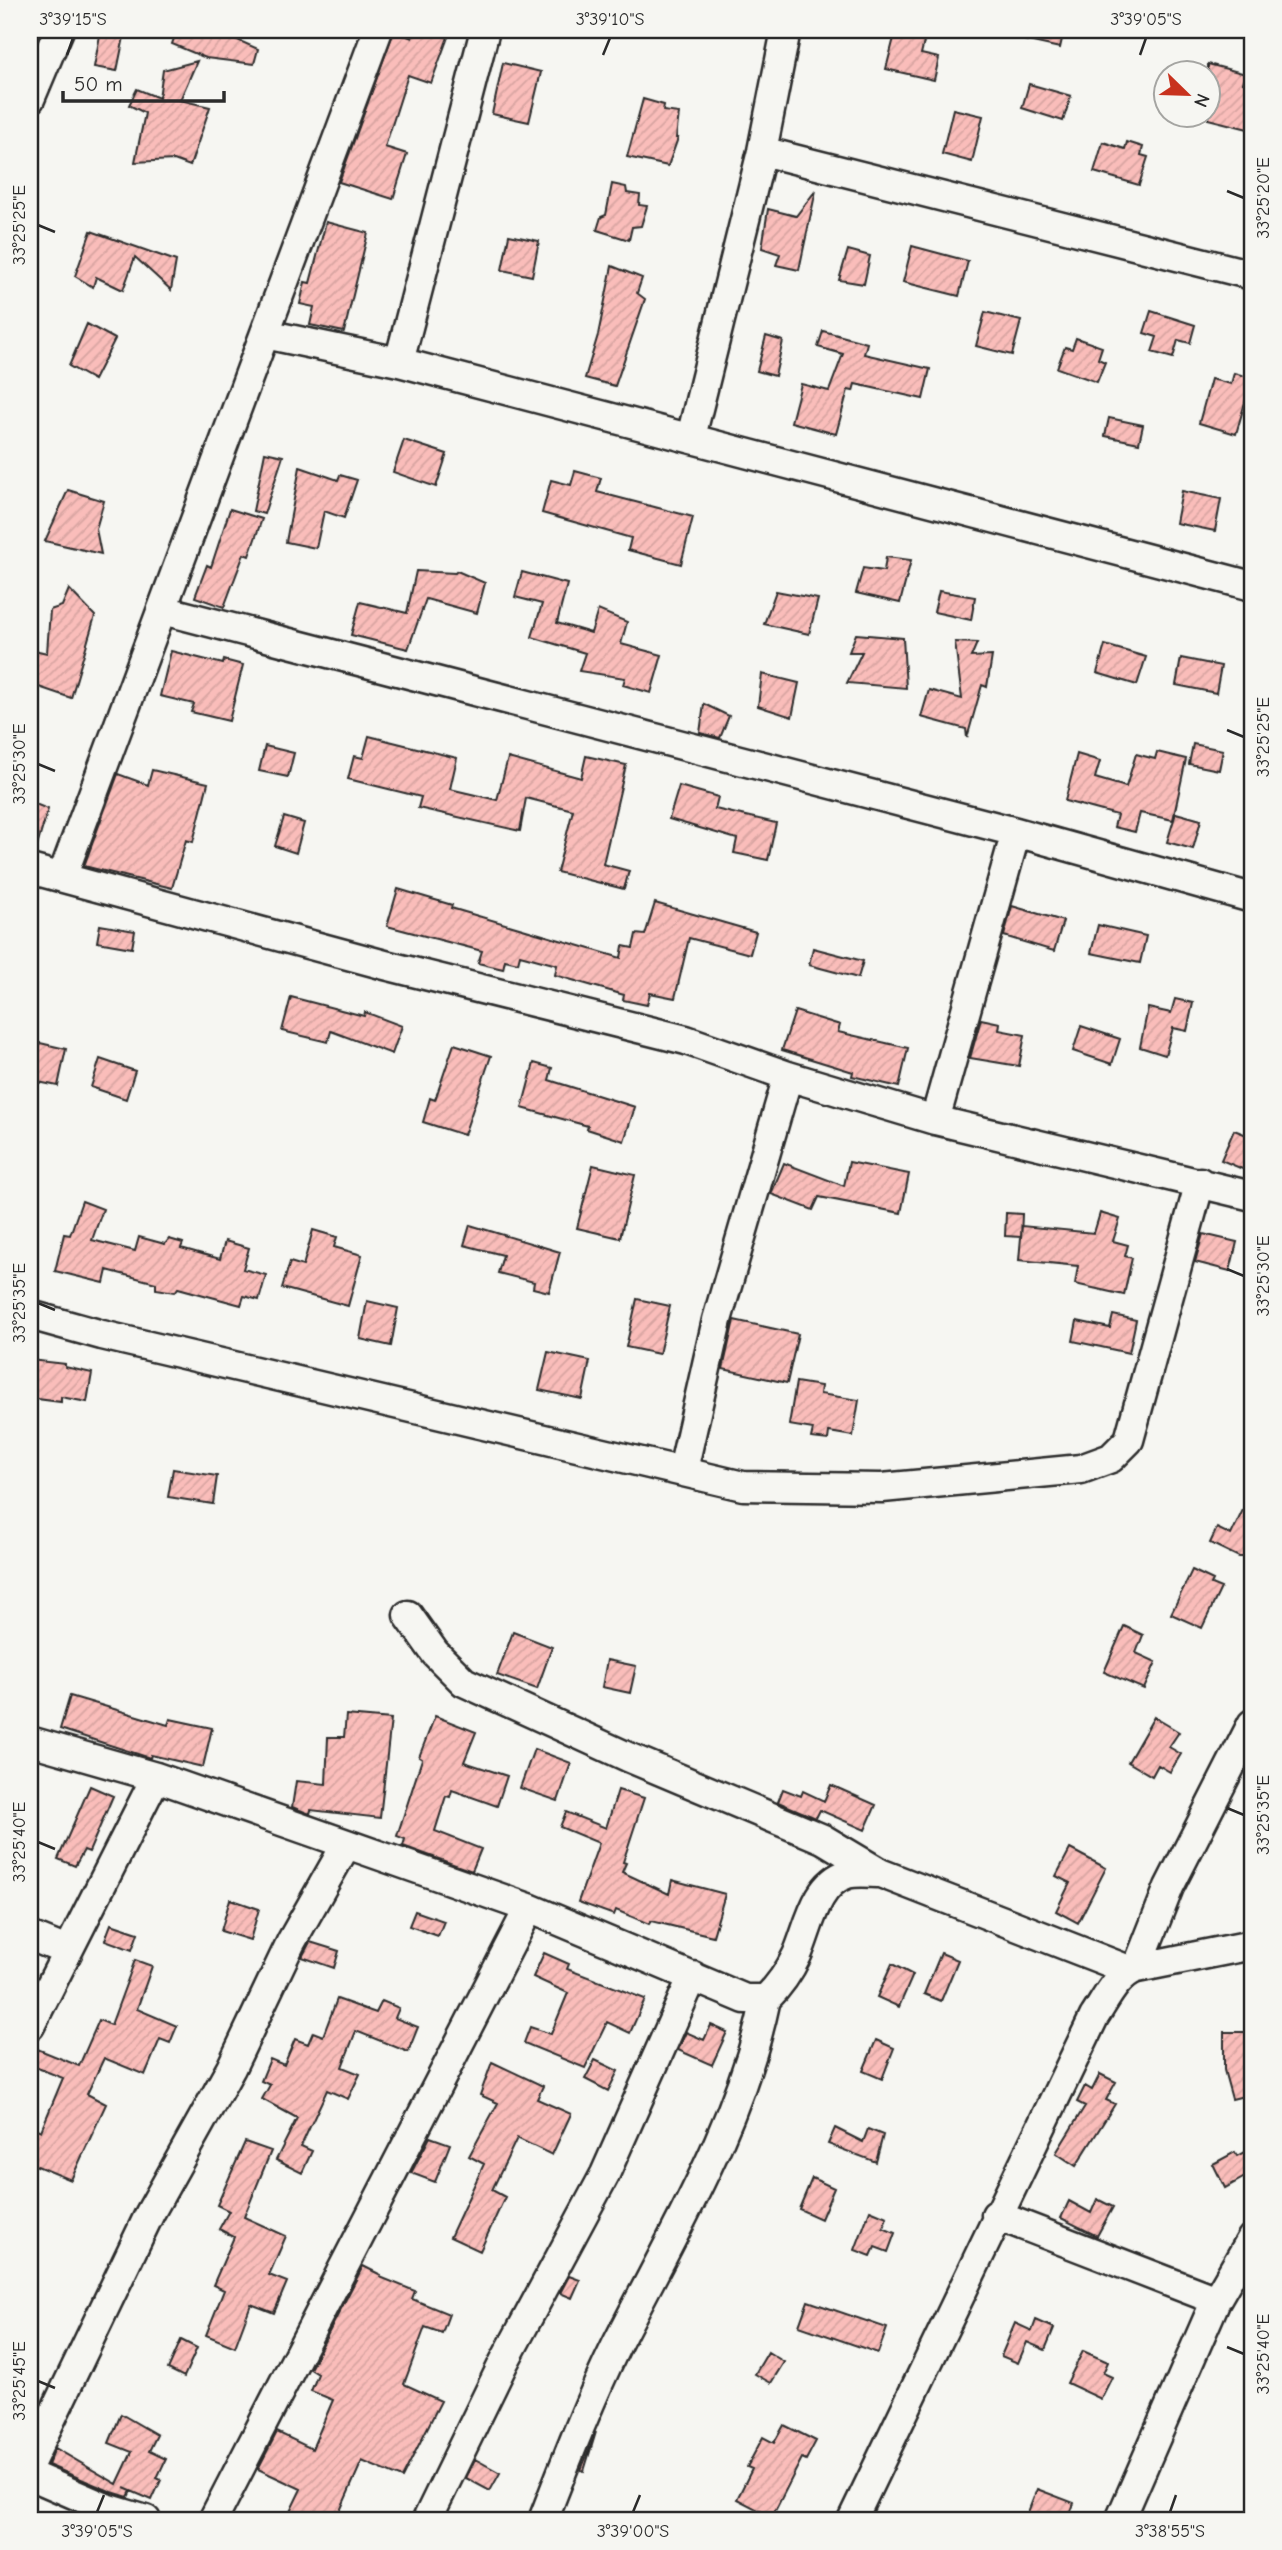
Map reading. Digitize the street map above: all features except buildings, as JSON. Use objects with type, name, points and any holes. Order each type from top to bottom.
[{"type":"street","points":[[30,99],[59,30]]},
{"type":"street","points":[[62,877],[378,30]]},
{"type":"street","points":[[399,362],[485,30]]},
{"type":"street","points":[[691,437],[762,151],[786,30]]},
{"type":"street","points":[[762,151],[1252,275]]},
{"type":"street","points":[[265,334],[399,362],[1252,586]]},
{"type":"street","points":[[163,610],[1016,832],[1252,898]]},
{"type":"street","points":[[935,1120],[1016,832]]},
{"type":"street","points":[[30,869],[385,965],[686,1040],[788,1076],[935,1120],[1252,1196]]},
{"type":"street","points":[[683,1470],[717,1320],[788,1076]]},
{"type":"street","points":[[30,1315],[102,1335],[743,1486],[882,1488],[1081,1469],[1111,1458],[1129,1440],[1141,1405],[1200,1182]]},
{"type":"street","points":[[408,1615],[435,1653],[464,1682],[628,1756],[824,1839],[880,1873],[1133,1969],[1252,1945]]},
{"type":"street","points":[[852,2520],[996,2215],[1094,2017],[1133,1969],[1169,1887],[1252,1724]]},
{"type":"street","points":[[30,1741],[156,1777],[529,1908],[745,1999],[766,1999]]},
{"type":"street","points":[[30,2025],[156,1777]]},
{"type":"street","points":[[30,2463],[150,2213],[232,2068],[291,1942],[346,1845]]},
{"type":"street","points":[[542,2520],[616,2346],[711,2162],[740,2096],[766,1999],[782,1983],[797,1955],[815,1908],[830,1883],[848,1873],[880,1873]]},
{"type":"street","points":[[213,2520],[529,1908]]},
{"type":"street","points":[[30,1936],[67,1951]]},
{"type":"street","points":[[427,2520],[504,2362],[606,2174],[693,1976]]},
{"type":"street","points":[[996,2215],[1216,2300]]},
{"type":"street","points":[[1122,2520],[1216,2300],[1252,2238]]},
{"type":"street","points":[[30,2475],[106,2508],[146,2520]]}]
